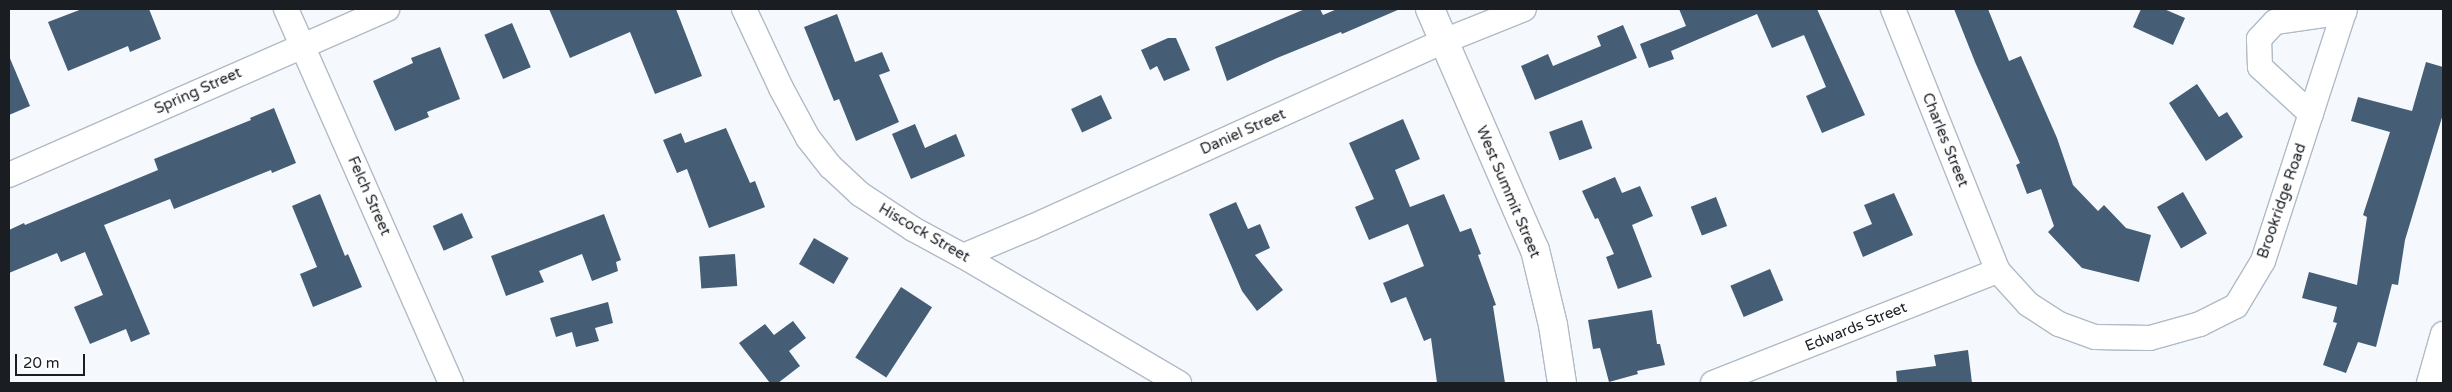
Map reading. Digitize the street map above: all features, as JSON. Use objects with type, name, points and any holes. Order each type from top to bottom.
[{"type":"street","name":"Felch Street","points":[[286,9],[451,383]]},
{"type":"street","name":"Spring Street","points":[[9,174],[388,9]]},
{"type":"street","name":"Hiscock Street","points":[[744,9],[781,88],[808,138],[831,167],[860,194],[913,229],[963,256],[1179,383]]},
{"type":"street","name":"West Summit Street","points":[[1430,9],[1535,250],[1553,325],[1562,383]]},
{"type":"street","name":"Daniel Street","points":[[963,256],[1032,227],[1444,41],[1524,9]]},
{"type":"street","name":"Charles Street","points":[[1893,9],[1998,271]]},
{"type":"street","name":"Brookridge Road","points":[[1998,271],[2028,304],[2059,324],[2095,337],[2150,338],[2200,324],[2236,306],[2263,261],[2344,10]]},
{"type":"street","points":[[2312,114],[2260,67],[2259,39],[2275,22],[2344,10]]},
{"type":"street","name":"Edwards Street","points":[[1714,383],[1998,271]]},
{"type":"street","points":[[2429,383],[2443,334]]},
{"type":"building","points":[[82,9],[149,9],[161,39],[130,52],[128,46],[68,71],[48,22]]},
{"type":"building","points":[[549,9],[676,9],[702,76],[655,94],[630,32],[570,58]]},
{"type":"building","points":[[1305,9],[1320,9],[1323,15],[1337,9],[1400,9],[1342,34],[1341,32],[1277,58],[1227,81],[1215,47]]},
{"type":"building","points":[[1679,9],[1817,9],[1865,115],[1822,133],[1806,96],[1826,87],[1804,35],[1772,48],[1757,14],[1671,51],[1674,59],[1649,68],[1640,44],[1686,26]]},
{"type":"building","points":[[1954,9],[1988,9],[2009,61],[2021,56],[2057,138],[2073,185],[2098,211],[2104,205],[2126,228],[2151,235],[2139,282],[2082,268],[2048,232],[2054,226],[2041,189],[2027,194],[2016,165],[2020,163],[1975,62]]},
{"type":"building","points":[[2141,9],[2164,9],[2185,18],[2173,45],[2133,27]]},
{"type":"building","points":[[837,14],[855,62],[882,52],[890,71],[879,75],[899,122],[856,141],[839,99],[834,101],[804,27]]},
{"type":"building","points":[[512,23],[531,67],[503,79],[484,35]]},
{"type":"building","points":[[1623,25],[1637,58],[1535,100],[1521,66],[1548,54],[1553,66],[1601,46],[1597,36]]},
{"type":"building","points":[[1168,38],[1176,38],[1190,70],[1164,81],[1157,66],[1150,70],[1141,50]]},
{"type":"building","points":[[440,47],[460,99],[427,112],[429,117],[395,131],[373,81],[413,63],[411,58]]},
{"type":"building","points":[[9,56],[30,106],[9,115]]},
{"type":"building","points":[[2426,62],[2443,67],[2443,114],[2405,240],[2398,285],[2392,284],[2376,347],[2358,342],[2346,373],[2323,365],[2337,323],[2333,322],[2337,307],[2302,298],[2309,272],[2357,285],[2367,217],[2363,215],[2390,132],[2351,121],[2358,97],[2412,111]]},
{"type":"building","points":[[2197,84],[2219,117],[2227,112],[2243,137],[2206,161],[2169,103]]},
{"type":"building","points":[[1101,95],[1112,119],[1082,133],[1071,109]]},
{"type":"building","points":[[274,108],[296,163],[272,173],[271,170],[174,209],[170,199],[104,225],[150,334],[131,342],[126,329],[90,344],[74,307],[103,295],[85,252],[61,262],[57,253],[9,273],[9,230],[158,170],[154,159],[251,120],[250,118]]},
{"type":"building","points":[[1403,119],[1420,159],[1395,170],[1410,207],[1444,194],[1460,232],[1471,228],[1481,254],[1478,255],[1496,305],[1493,306],[1505,383],[1437,383],[1431,338],[1424,341],[1406,297],[1391,303],[1383,283],[1424,266],[1408,224],[1369,240],[1355,207],[1374,199],[1349,143]]},
{"type":"building","points":[[1582,120],[1592,148],[1559,160],[1549,132]]},
{"type":"building","points":[[915,124],[925,148],[956,134],[965,156],[911,179],[892,134]]},
{"type":"building","points":[[726,128],[750,183],[755,181],[765,207],[709,228],[687,169],[677,173],[663,140],[681,133],[685,143]]},
{"type":"building","points":[[1615,177],[1622,193],[1640,186],[1653,216],[1632,225],[1652,277],[1618,289],[1606,257],[1614,254],[1598,218],[1595,219],[1582,191]]},
{"type":"building","points":[[2183,192],[2207,234],[2181,249],[2157,207]]},
{"type":"building","points":[[1894,193],[1913,235],[1863,257],[1853,232],[1872,224],[1864,205]]},
{"type":"building","points":[[320,194],[345,256],[348,254],[362,287],[313,307],[300,274],[317,267],[292,206]]},
{"type":"building","points":[[1716,197],[1727,226],[1702,236],[1691,207]]},
{"type":"building","points":[[1236,202],[1248,229],[1260,224],[1270,248],[1255,255],[1283,290],[1257,311],[1242,291],[1209,214]]},
{"type":"building","points":[[462,213],[473,238],[444,251],[433,226]]},
{"type":"building","points":[[604,214],[621,260],[616,262],[618,271],[592,281],[582,254],[539,271],[544,282],[506,296],[491,256]]},
{"type":"building","points":[[814,238],[849,258],[834,284],[799,264]]},
{"type":"building","points":[[735,254],[737,286],[701,288],[699,257]]},
{"type":"building","points":[[1770,269],[1783,300],[1744,317],[1730,286]]},
{"type":"building","points":[[901,287],[932,307],[886,378],[855,357]]},
{"type":"building","points":[[608,302],[613,323],[595,328],[599,341],[576,347],[572,332],[556,337],[550,318]]},
{"type":"building","points":[[1652,310],[1657,344],[1660,344],[1665,365],[1637,371],[1638,374],[1609,382],[1600,348],[1593,349],[1588,320]]},
{"type":"building","points":[[793,321],[806,338],[789,351],[800,366],[778,383],[770,383],[739,343],[765,324],[774,335]]},
{"type":"building","points":[[1968,350],[1972,383],[1897,383],[1896,371],[1936,366],[1934,355]]}]
